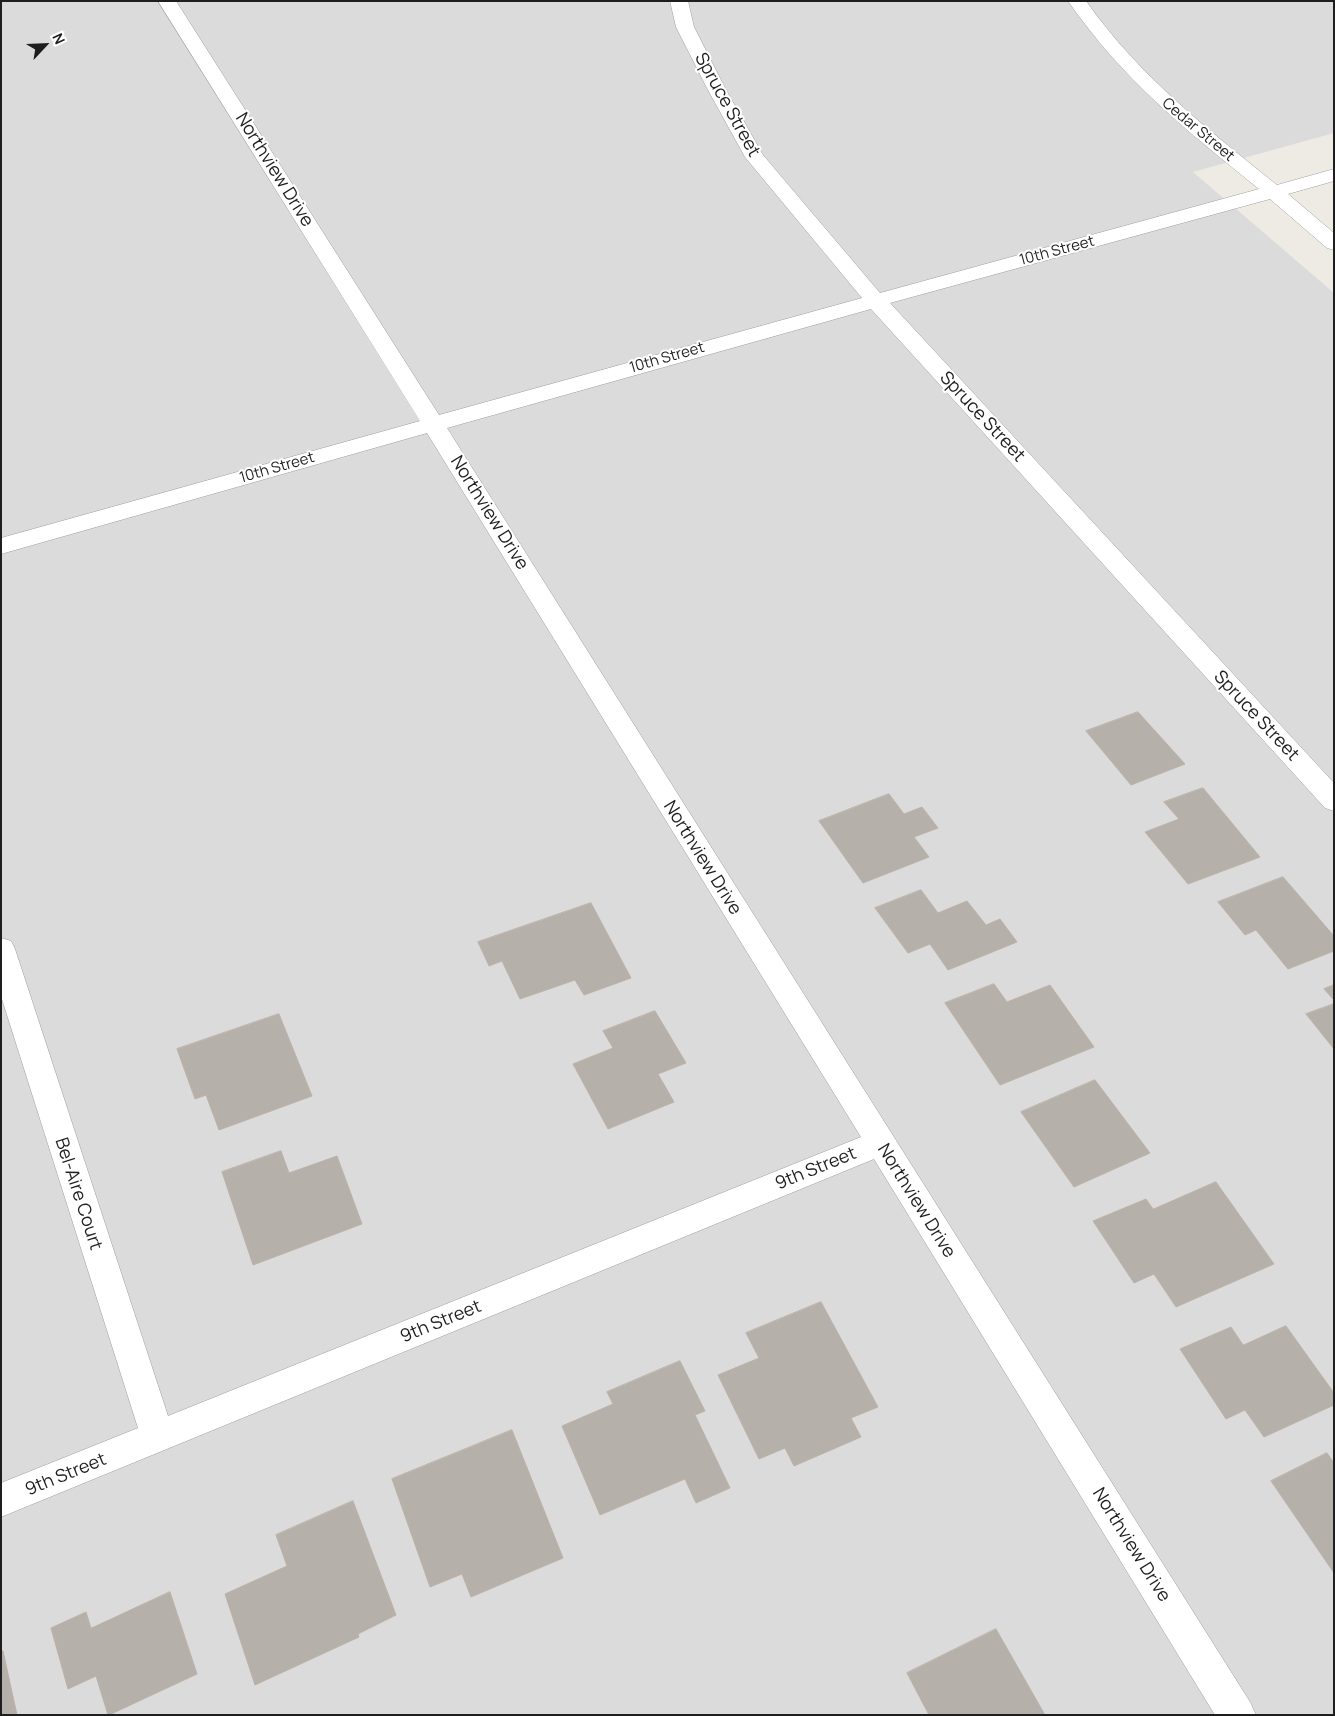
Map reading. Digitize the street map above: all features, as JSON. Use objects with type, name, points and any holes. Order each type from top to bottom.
[{"type":"street","name":"Northview Drive","points":[[167,1],[434,424],[1236,1715]]},
{"type":"street","name":"Spruce Street","points":[[678,1],[685,27],[717,90],[756,157],[876,301],[1334,801]]},
{"type":"street","name":"Cedar Street","points":[[1077,1],[1123,60],[1177,115],[1274,192],[1334,244]]},
{"type":"street","name":"10th Street","points":[[1,546],[1334,175]]},
{"type":"street","name":"Bel-Aire Court","points":[[1,949],[158,1437]]},
{"type":"street","name":"9th Street","points":[[1,1500],[880,1143]]},
{"type":"shaded area","points":[[1,1],[1334,1],[1334,133],[1193,172],[1334,293],[1334,1715],[1,1715]]},
{"type":"building","points":[[1138,712],[1185,764],[1131,785],[1086,731]]},
{"type":"building","points":[[1203,788],[1260,857],[1188,884],[1145,832],[1179,819],[1164,802]]},
{"type":"building","points":[[889,794],[904,814],[922,807],[938,828],[914,837],[929,857],[863,883],[819,821]]},
{"type":"building","points":[[1283,877],[1334,936],[1334,951],[1288,969],[1256,930],[1245,935],[1218,902]]},
{"type":"building","points":[[921,890],[938,913],[967,901],[986,925],[1000,919],[1017,942],[948,970],[930,944],[908,953],[875,908]]},
{"type":"building","points":[[591,903],[631,978],[584,995],[575,980],[520,999],[502,961],[489,966],[478,942]]},
{"type":"building","points":[[994,984],[1007,1002],[1050,985],[1094,1047],[1000,1085],[945,1003]]},
{"type":"building","points":[[1334,985],[1334,1000],[1324,989]]},
{"type":"building","points":[[1334,1004],[1334,1049],[1306,1014]]},
{"type":"building","points":[[655,1011],[686,1063],[658,1074],[674,1102],[608,1129],[573,1064],[613,1048],[603,1031]]},
{"type":"building","points":[[279,1014],[312,1096],[219,1130],[206,1095],[195,1099],[177,1049]]},
{"type":"building","points":[[1095,1080],[1150,1153],[1074,1187],[1021,1112]]},
{"type":"building","points":[[281,1151],[289,1173],[337,1156],[362,1224],[253,1265],[222,1172]]},
{"type":"building","points":[[1216,1182],[1274,1264],[1176,1307],[1154,1274],[1134,1283],[1093,1221],[1146,1199],[1153,1209]]},
{"type":"building","points":[[821,1302],[878,1407],[851,1418],[861,1437],[794,1466],[785,1448],[759,1459],[718,1375],[759,1358],[746,1333]]},
{"type":"building","points":[[1286,1326],[1334,1393],[1334,1405],[1264,1437],[1245,1410],[1226,1419],[1180,1349],[1231,1327],[1243,1345]]},
{"type":"building","points":[[680,1361],[705,1411],[695,1415],[730,1488],[696,1503],[685,1479],[600,1515],[562,1426],[613,1404],[607,1392]]},
{"type":"building","points":[[512,1430],[563,1558],[471,1597],[462,1574],[430,1587],[392,1479]]},
{"type":"building","points":[[1327,1453],[1334,1463],[1334,1573],[1271,1481]]},
{"type":"building","points":[[353,1501],[396,1615],[358,1634],[359,1637],[255,1685],[225,1594],[287,1566],[276,1535]]},
{"type":"building","points":[[170,1592],[197,1674],[109,1715],[96,1676],[68,1689],[51,1628],[86,1612],[91,1628]]},
{"type":"building","points":[[996,1629],[1045,1715],[929,1715],[907,1673]]},
{"type":"building","points":[[1,1651],[3,1651],[17,1715],[1,1715]]}]
